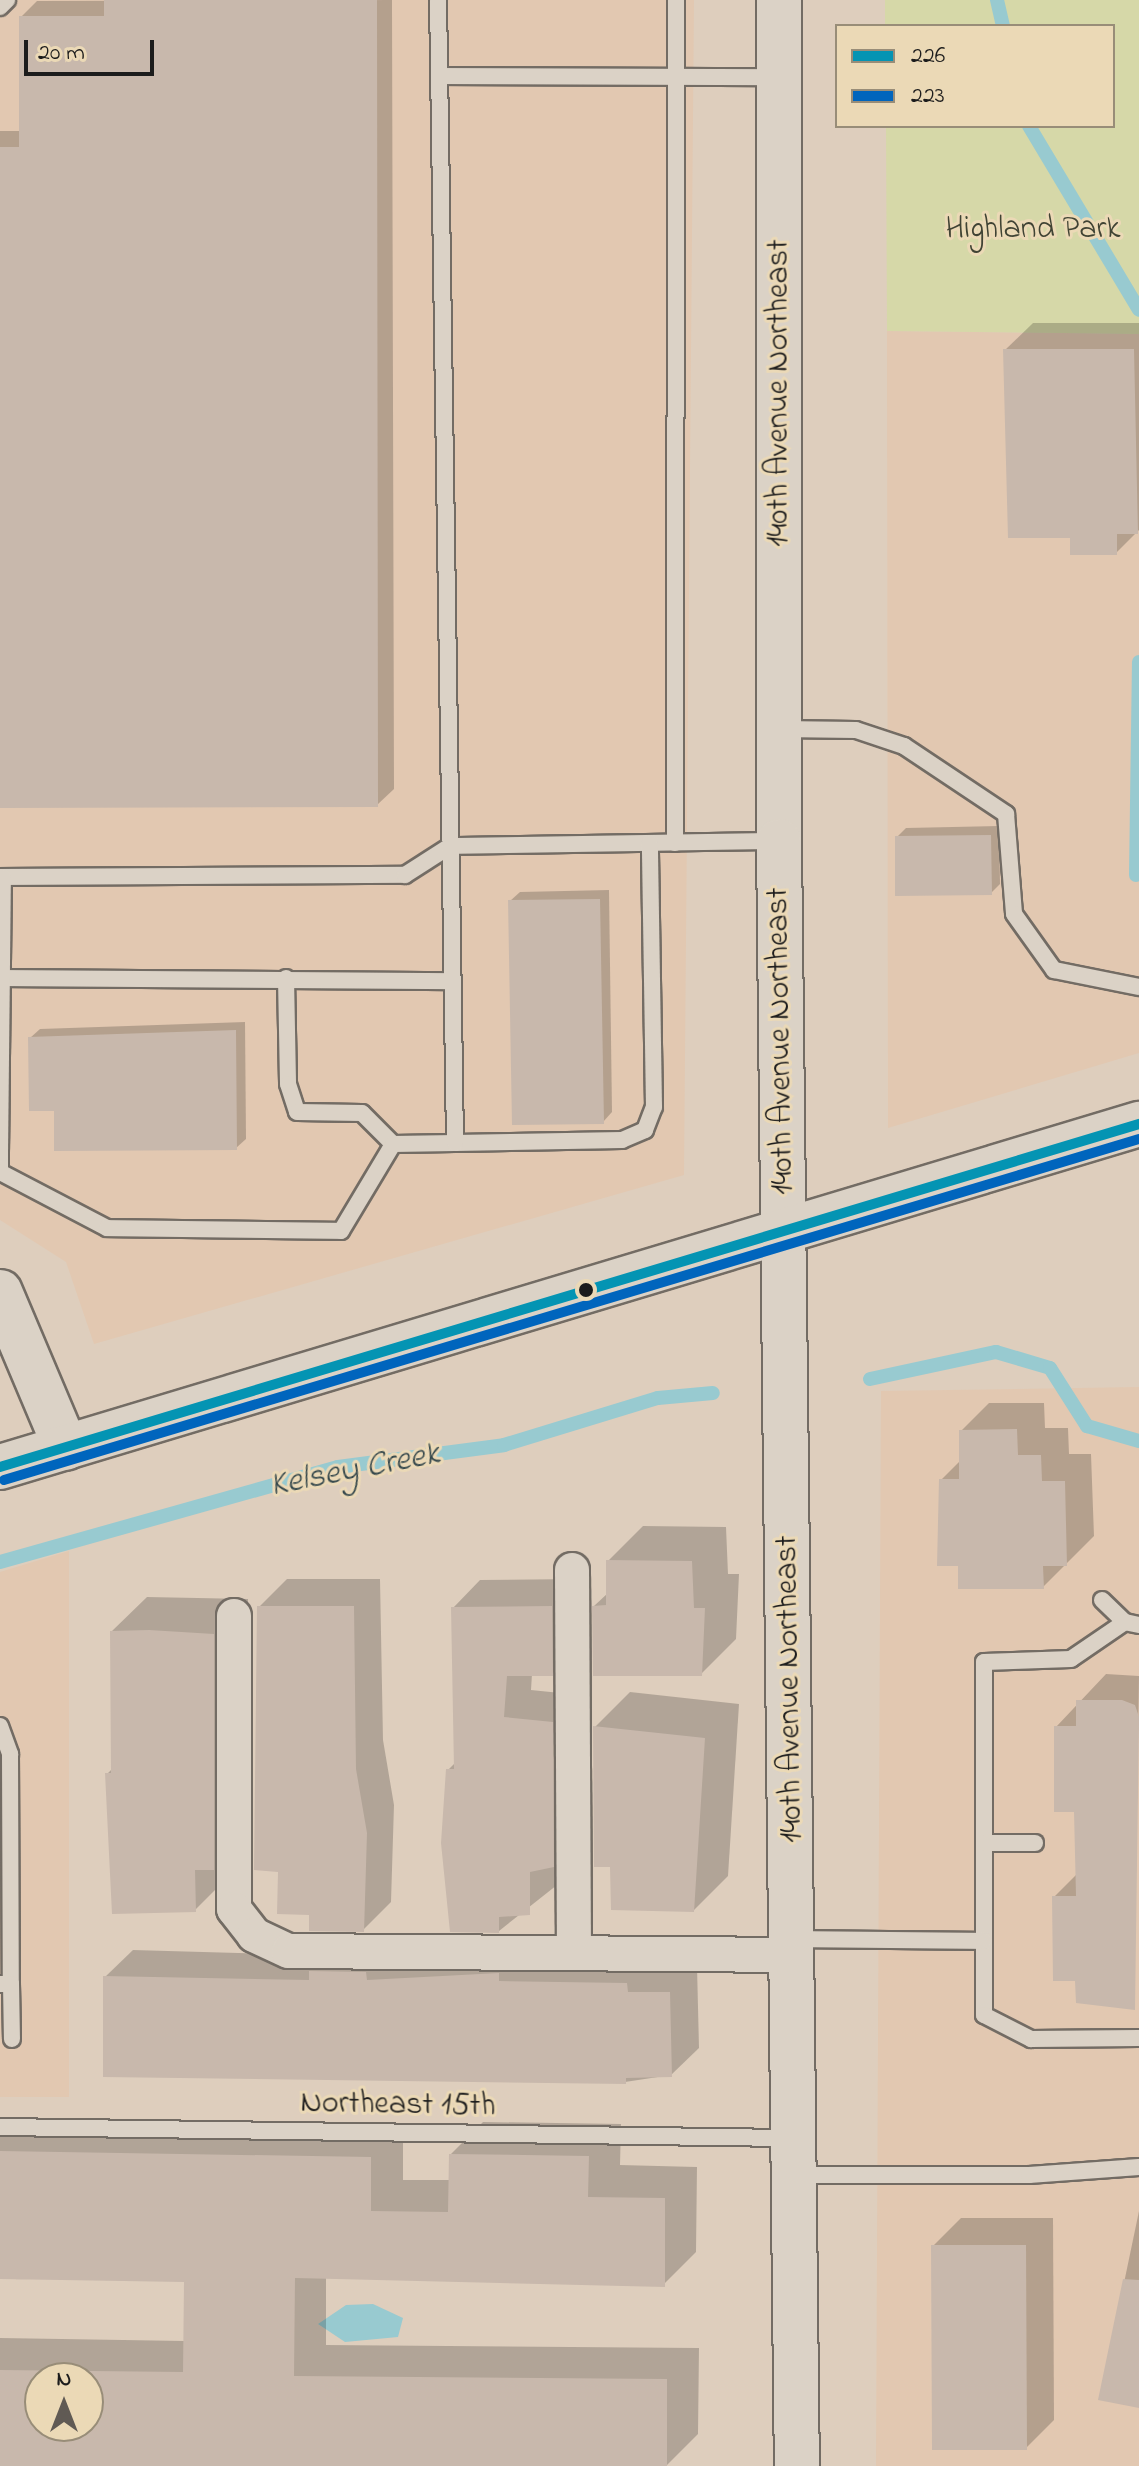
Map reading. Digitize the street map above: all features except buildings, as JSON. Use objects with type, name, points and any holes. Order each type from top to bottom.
[{"type":"main road","name":"140th Avenue Northeast","points":[[779,0],[779,841],[797,2466]]},
{"type":"main road","points":[[0,1467],[785,1228],[1139,1124]]},
{"type":"main road","points":[[0,1292],[66,1448]]},
{"type":"street","points":[[572,1570],[574,1953]]},
{"type":"street","points":[[234,1616],[234,1909],[254,1935],[289,1951],[574,1953],[793,1947]]},
{"type":"lane","points":[[0,7],[7,0]]},
{"type":"lane","points":[[438,0],[444,76],[455,1143]]},
{"type":"lane","points":[[675,843],[676,0]]},
{"type":"lane","points":[[444,76],[780,77]]},
{"type":"lane","points":[[780,729],[856,730],[904,746],[1006,814],[1014,914],[1054,970],[1139,987]]},
{"type":"lane","points":[[393,1144],[341,1231],[107,1228],[0,1172],[2,877],[405,875],[450,846],[779,841]]},
{"type":"lane","points":[[286,978],[288,1084],[297,1112],[362,1113],[393,1144],[622,1140],[645,1130],[654,1107],[650,843]]},
{"type":"lane","points":[[2,978],[453,981]]},
{"type":"lane","points":[[1102,1600],[1132,1624],[1071,1659],[984,1662],[984,2015],[1031,2039],[1139,2038]]},
{"type":"lane","points":[[0,1726],[10,1754],[6,1984],[12,2039]]},
{"type":"lane","points":[[985,1843],[1035,1843]]},
{"type":"lane","points":[[793,1947],[984,1941]]},
{"type":"lane","name":"Northeast 15th","points":[[0,2127],[794,2156],[1029,2175],[1139,2167]]},
{"type":"shaded area","points":[[0,0],[694,0],[684,1175],[94,1344],[66,1262],[0,1220]]},
{"type":"shaded area","points":[[887,331],[1139,334],[1139,1053],[888,1128]]},
{"type":"shaded area","points":[[1139,1387],[1139,2466],[876,2466],[881,1391]]},
{"type":"shaded area","points":[[69,1551],[69,2097],[0,2097],[0,1572]]},
{"type":"green space","name":"Highland Park","points":[[885,0],[1139,0],[1139,334],[887,331],[886,128],[1115,128],[1115,24],[885,24]]},
{"type":"water","points":[[373,2304],[403,2318],[398,2337],[345,2342],[318,2324],[346,2305]]},
{"type":"waterway","points":[[997,0],[1003,24]]},
{"type":"waterway","points":[[1030,128],[1139,310]]},
{"type":"waterway","points":[[1136,875],[1139,662]]},
{"type":"waterway","name":"Kelsey Creek","points":[[870,1379],[996,1352],[1050,1368],[1087,1426],[1139,1441]]},
{"type":"waterway","name":"Kelsey Creek","points":[[0,1562],[338,1467],[504,1445],[658,1398],[713,1393]]},
{"type":"transit line","name":"226","points":[[0,1467],[1139,1124]]},
{"type":"transit line","name":"223","points":[[4,1480],[1139,1139]]}]
